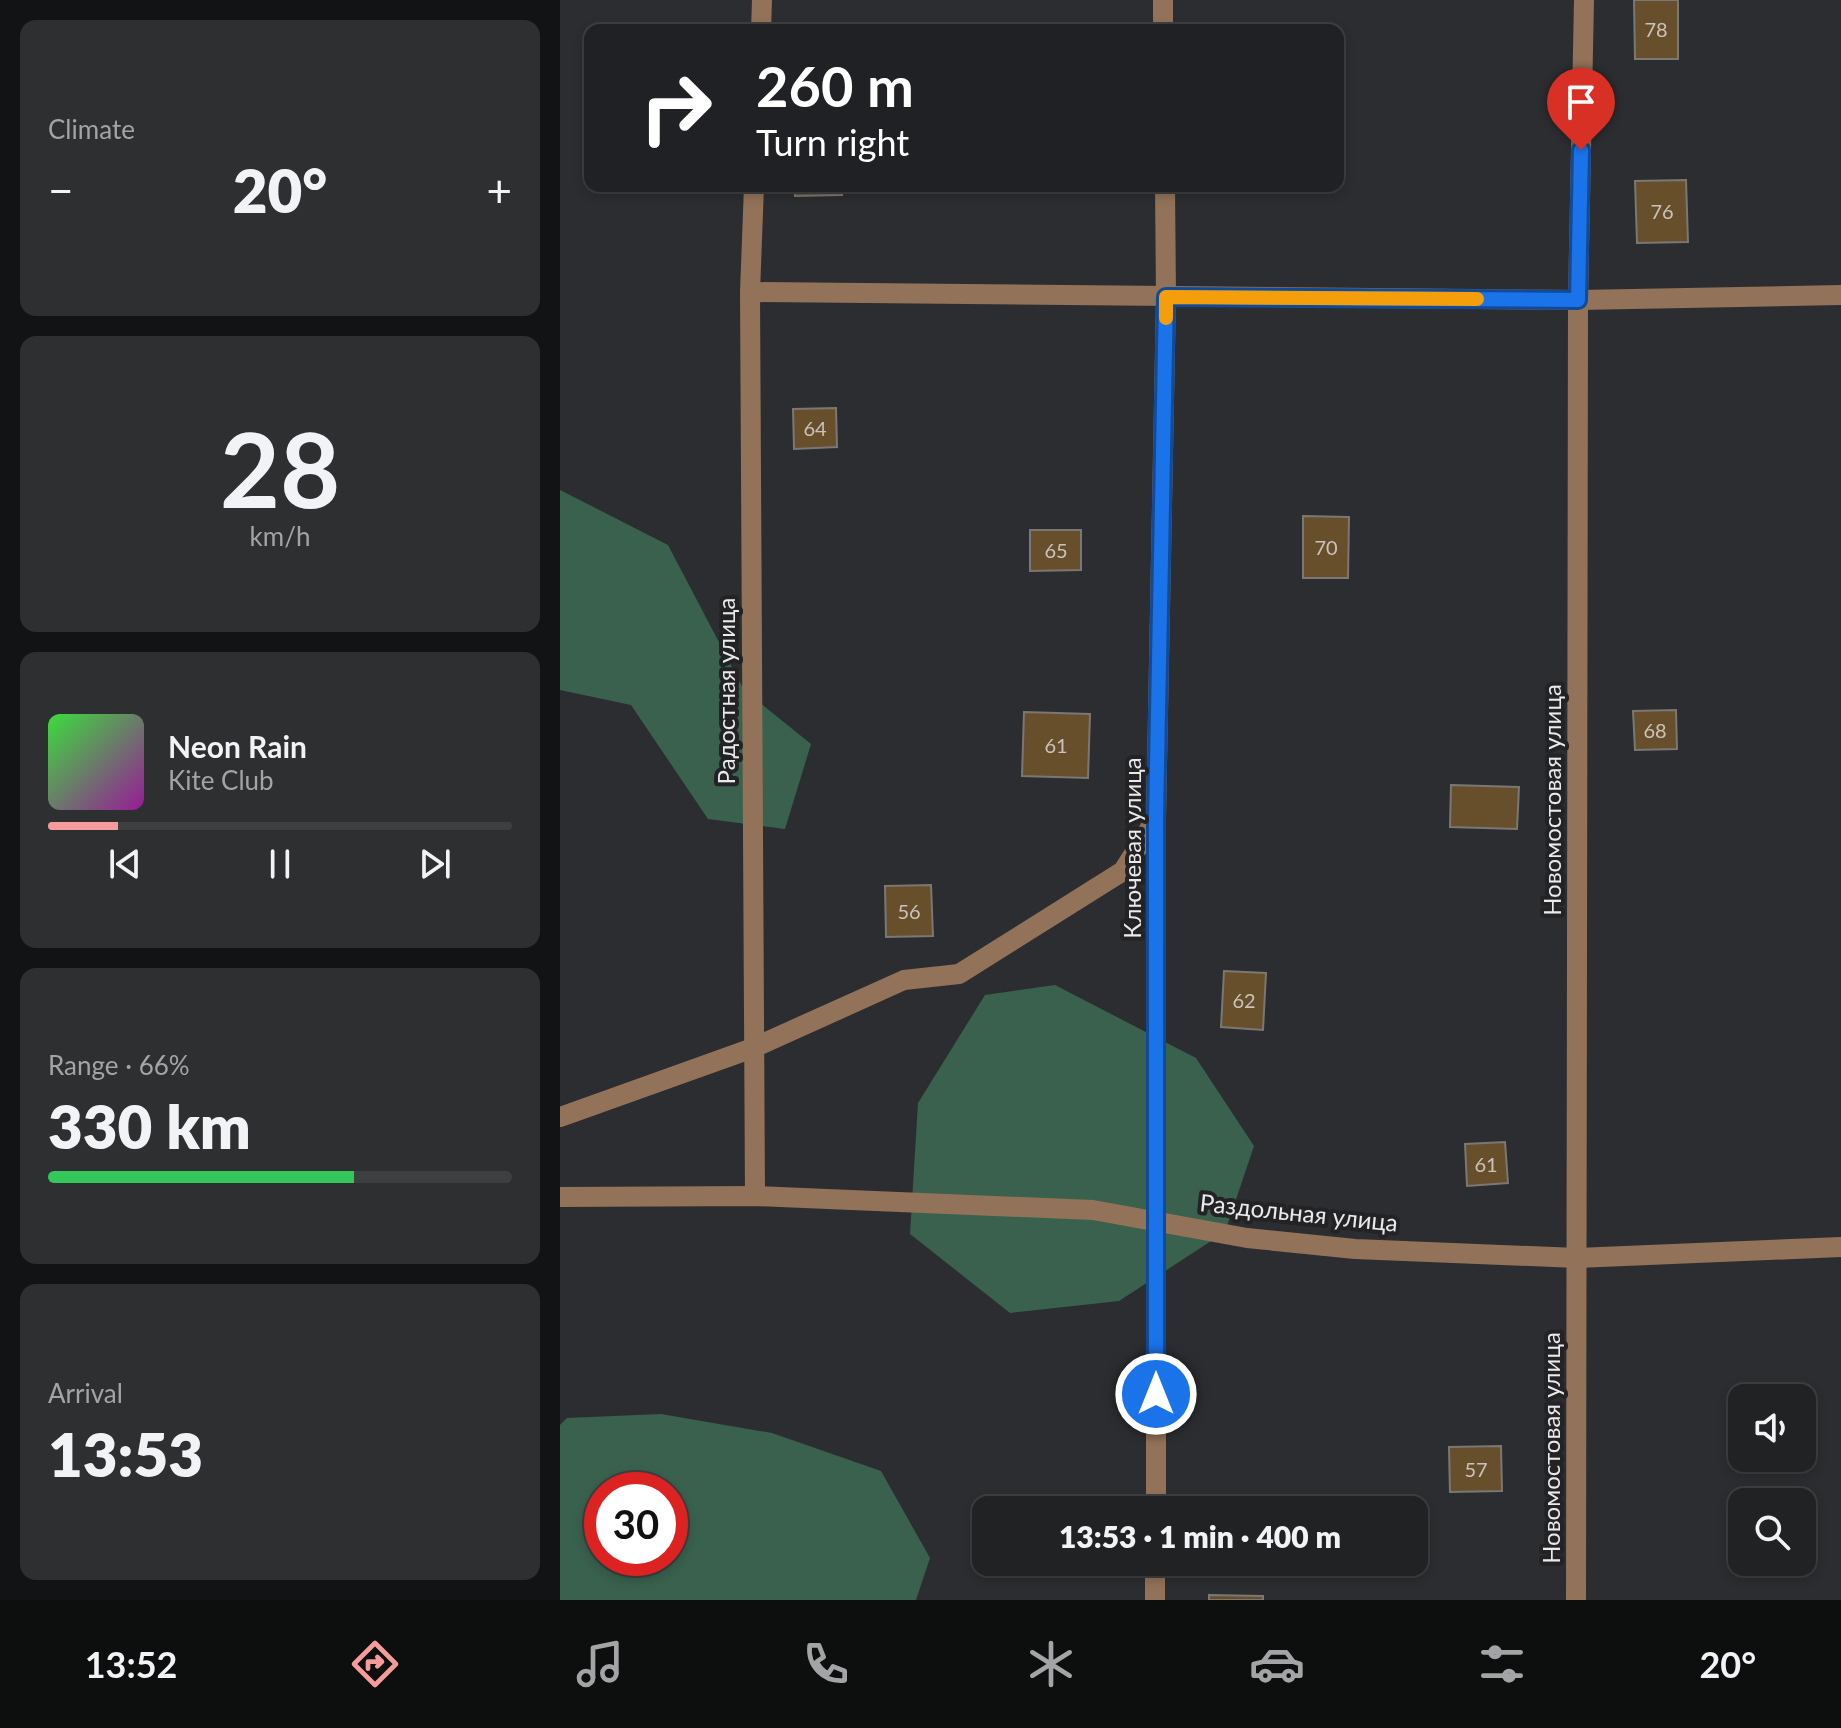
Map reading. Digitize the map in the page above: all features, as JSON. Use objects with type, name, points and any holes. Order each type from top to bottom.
[{"type":"street","points":[[761,24],[762,0]]},
{"type":"street","points":[[1163,0],[1163,24]]},
{"type":"street","name":"Новомостовая улица","points":[[1576,1600],[1578,300],[1584,0]]},
{"type":"street","name":"Радостная улица","points":[[754,192],[750,292],[755,1196]]},
{"type":"street","name":"Ключевая улица","points":[[1156,1496],[1156,818],[1166,297],[1165,192]]},
{"type":"street","points":[[750,292],[1578,300],[1841,295]]},
{"type":"street","points":[[560,1117],[753,1048],[904,980],[959,974],[1123,871],[1156,818]]},
{"type":"street","name":"Раздольная улица","points":[[560,1197],[755,1196],[1093,1210],[1247,1238],[1355,1249],[1577,1258],[1841,1247]]},
{"type":"street","points":[[1155,1576],[1155,1600]]},
{"type":"green space","points":[[560,490],[668,545],[744,690],[811,744],[785,829],[708,819],[631,705],[560,690]]},
{"type":"green space","points":[[1055,985],[1196,1058],[1254,1146],[1225,1232],[1119,1301],[1010,1313],[910,1234],[918,1103],[985,995]]},
{"type":"green space","points":[[661,1414],[772,1433],[881,1471],[930,1558],[916,1600],[560,1600],[560,1425],[567,1418]]},
{"type":"building","points":[[1634,0],[1678,0],[1678,59],[1635,59]]},
{"type":"building","points":[[1686,180],[1688,242],[1637,243],[1635,181]]},
{"type":"building","points":[[795,192],[842,192],[842,195],[795,196]]},
{"type":"building","points":[[836,408],[837,447],[794,449],[793,409]]},
{"type":"building","points":[[1303,516],[1349,517],[1348,578],[1303,578]]},
{"type":"building","points":[[1030,530],[1081,530],[1081,570],[1030,571]]},
{"type":"building","points":[[1676,710],[1677,749],[1635,750],[1633,711]]},
{"type":"building","points":[[1024,712],[1090,714],[1088,778],[1022,776]]},
{"type":"building","points":[[1451,785],[1519,787],[1517,829],[1450,827]]},
{"type":"building","points":[[931,885],[933,936],[886,937],[885,886]]},
{"type":"building","points":[[1224,971],[1266,973],[1263,1030],[1221,1027]]},
{"type":"building","points":[[1505,1142],[1508,1183],[1467,1186],[1465,1144]]},
{"type":"building","points":[[1501,1446],[1502,1491],[1450,1492],[1449,1447]]},
{"type":"building","points":[[1209,1595],[1263,1596],[1263,1600],[1209,1600]]},
{"type":"slow traffic","points":[[1166,318],[1166,297],[1477,299]]},
{"type":"route","points":[[1156,1394],[1156,818],[1166,297],[1578,300],[1581,150]]}]
